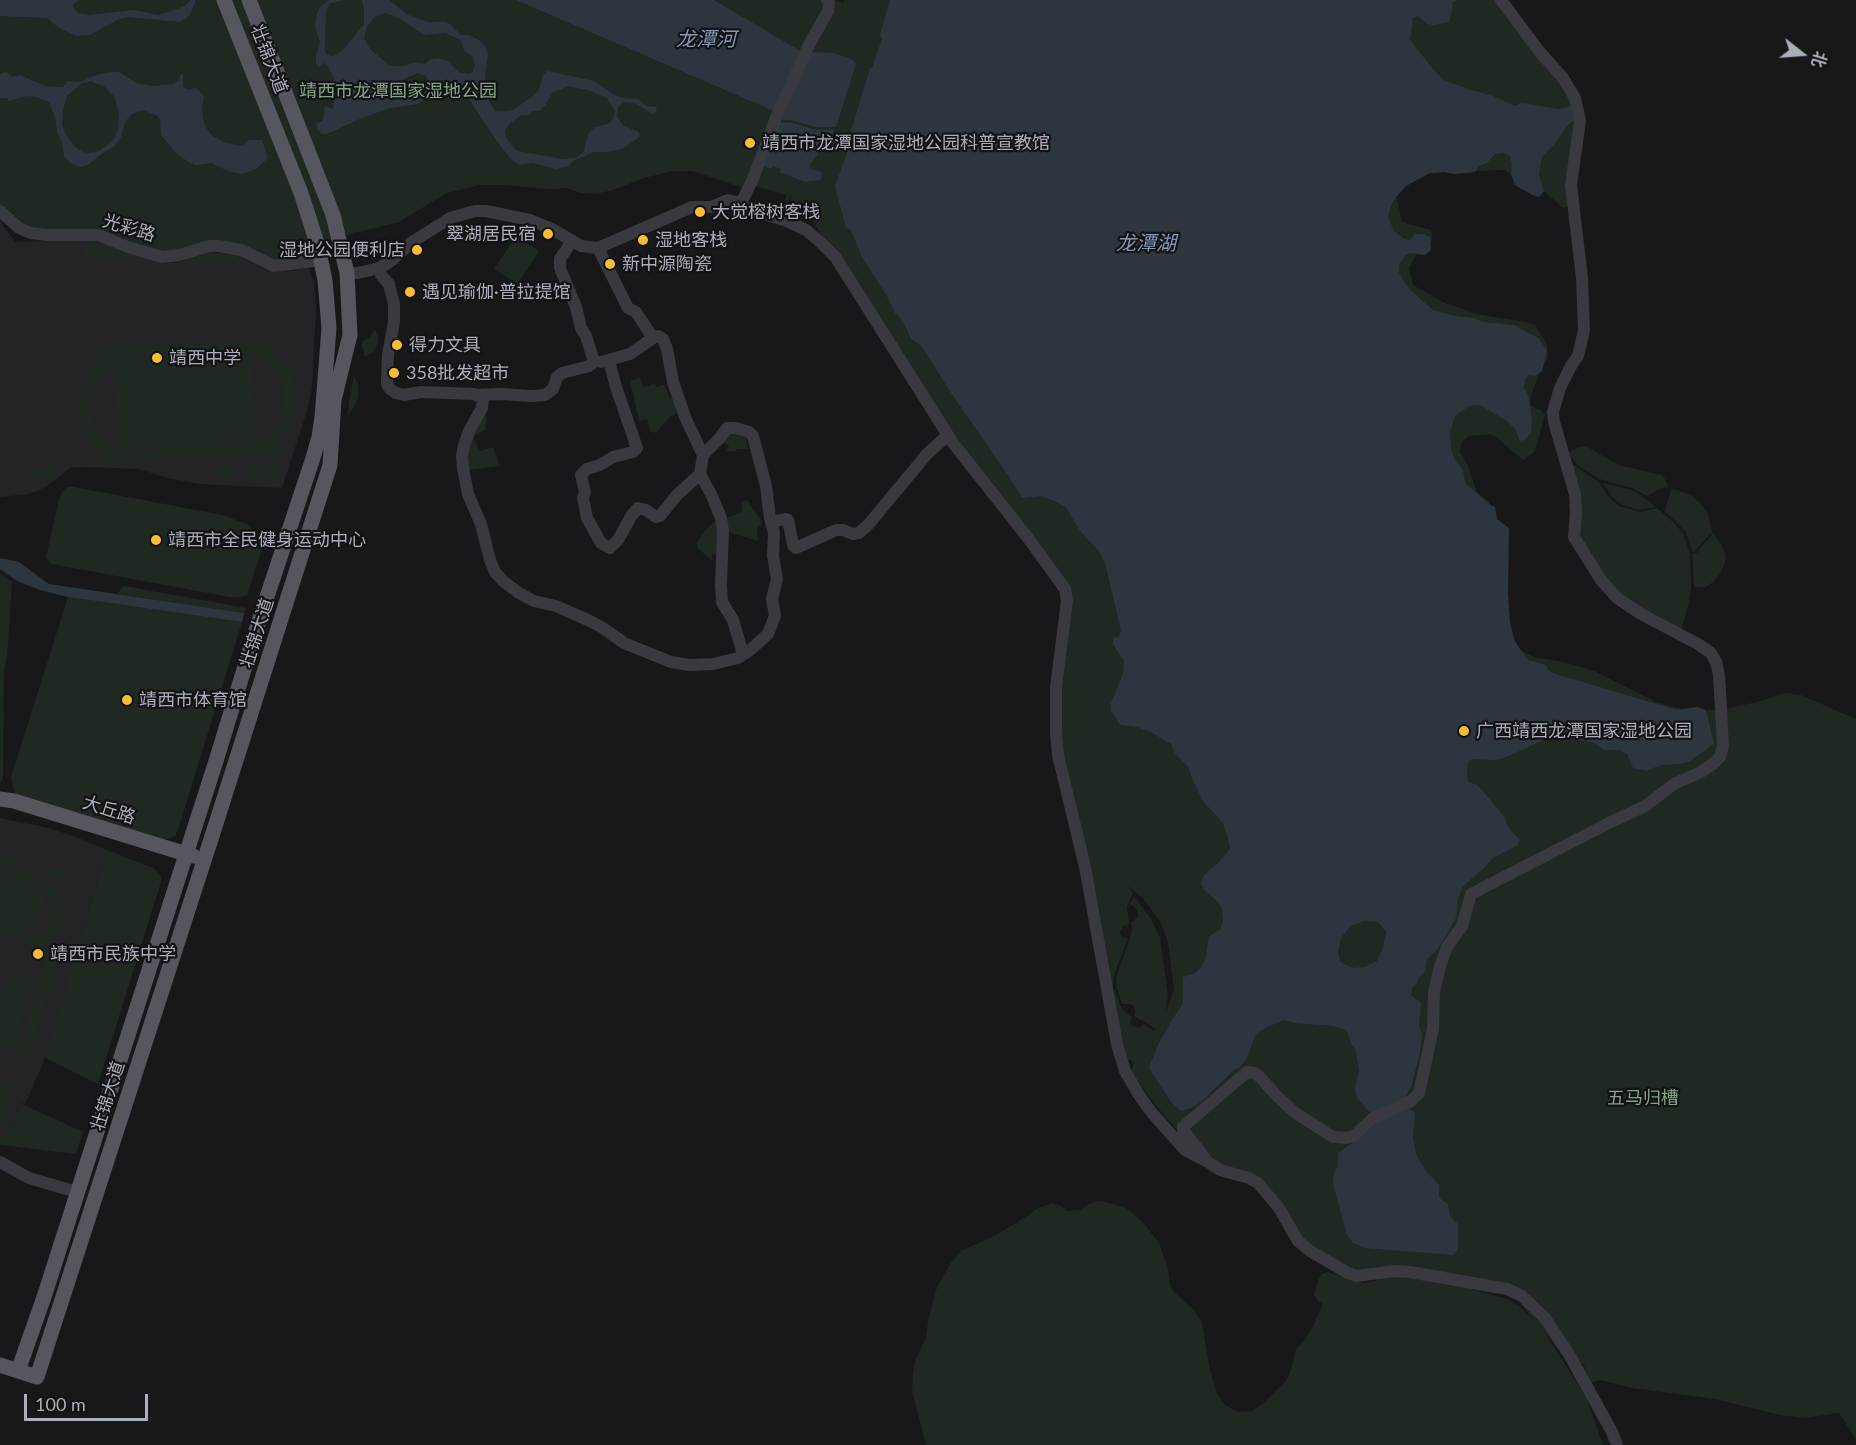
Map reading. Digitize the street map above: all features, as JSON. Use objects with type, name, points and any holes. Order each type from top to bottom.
[{"type":"main road","name":"壮锦大道","points":[[224,0],[304,202],[321,260],[329,328],[326,383],[319,437],[20,1366],[38,1372],[330,465],[334,400],[350,335],[347,273],[333,215],[249,0]]},
{"type":"main road","name":"大丘路","points":[[0,799],[14,801],[184,859]]},
{"type":"main road","name":"大丘路","points":[[0,806],[203,865]]},
{"type":"main road","points":[[0,1355],[20,1366]]},
{"type":"main road","points":[[0,1365],[20,1366]]},
{"type":"street","points":[[1208,1162],[1183,1127],[1247,1072],[1260,1077],[1284,1103],[1333,1137],[1341,1139],[1354,1136],[1372,1119],[1415,1098],[1421,1087],[1433,1029],[1435,985],[1441,960],[1462,926],[1471,894],[1645,806],[1674,784],[1710,766],[1723,751],[1719,675],[1714,657],[1703,647],[1651,620],[1617,598],[1601,580],[1574,537],[1575,494],[1553,412],[1560,388],[1578,356],[1584,330],[1582,278],[1571,185],[1581,126],[1577,104],[1563,78],[1539,51],[1502,0]]},
{"type":"street","points":[[741,203],[781,106],[830,2]]},
{"type":"street","points":[[347,273],[379,268],[391,261],[412,242],[444,222],[475,212],[494,212],[530,220],[552,229],[581,246],[598,248],[692,207],[711,207],[728,200],[797,225],[814,236],[836,258],[948,435],[1065,589],[1067,601],[1056,687],[1058,755],[1086,867],[1117,1044],[1125,1071],[1152,1113],[1185,1150],[1220,1170],[1249,1178],[1258,1183],[1279,1208],[1298,1241],[1310,1251],[1346,1272],[1356,1276],[1395,1270],[1410,1272],[1507,1288],[1522,1296],[1545,1318],[1570,1356],[1617,1445]]},
{"type":"street","name":"光彩路","points":[[0,211],[19,228],[31,233],[98,235],[128,248],[162,257],[171,257],[209,246],[219,246],[241,250],[274,266],[321,260]]},
{"type":"street","points":[[572,241],[560,259],[560,268],[594,362]]},
{"type":"street","points":[[598,248],[626,305],[636,312],[653,338]]},
{"type":"street","points":[[379,268],[381,275],[389,284],[394,304],[387,384],[390,389],[404,396],[421,392],[545,395],[553,389],[557,377],[562,373],[589,366],[594,362],[609,361],[630,354],[653,338],[660,337],[665,345],[685,417],[703,454],[700,474],[722,518],[722,602],[733,620],[743,654]]},
{"type":"street","points":[[609,361],[624,411],[638,446],[636,451],[613,457],[581,473],[586,513],[601,543],[607,548],[614,544],[638,508],[656,517],[660,516],[677,495],[700,474]]},
{"type":"street","points":[[478,395],[483,405],[466,438],[462,464],[468,494],[481,524],[495,572],[503,581],[534,601],[556,606],[590,621],[624,643],[671,662],[690,665],[727,662],[743,654],[768,634],[775,620],[772,596],[777,579],[773,556],[774,533],[766,486],[752,434],[741,429],[727,428],[703,454]]},
{"type":"street","points":[[771,522],[788,520],[793,545],[796,548],[836,530],[859,533],[874,519],[927,454],[948,435]]},
{"type":"street","points":[[0,1162],[29,1178],[76,1192]]},
{"type":"shaded area","name":"靖西中学","points":[[0,221],[15,242],[92,240],[163,263],[180,262],[207,252],[234,254],[268,271],[292,271],[307,267],[314,283],[316,307],[312,388],[307,411],[282,488],[199,484],[138,469],[85,467],[70,468],[47,486],[29,494],[0,497]]},
{"type":"shaded area","name":"靖西市民族中学","points":[[0,818],[44,827],[74,836],[107,850],[41,1068],[25,1104],[20,1103],[12,1125],[0,1141]]},
{"type":"green space","name":"广西靖西龙潭国家湿地公园","points":[[0,0],[835,0],[843,3],[845,0],[1505,0],[1577,102],[1569,206],[1563,208],[1543,190],[1525,183],[1504,170],[1424,173],[1400,181],[1397,198],[1402,222],[1431,230],[1432,234],[1429,246],[1418,252],[1409,268],[1413,285],[1445,303],[1477,314],[1535,325],[1547,344],[1548,358],[1540,371],[1530,399],[1531,406],[1541,410],[1545,415],[1535,451],[1523,460],[1489,434],[1469,436],[1462,442],[1460,452],[1468,466],[1477,492],[1489,502],[1495,521],[1497,628],[1517,644],[1520,650],[1536,658],[1560,661],[1594,671],[1656,702],[1694,712],[1725,709],[1784,693],[1801,695],[1856,719],[1856,1439],[1839,1413],[1804,1418],[1780,1415],[1715,1399],[1632,1388],[1601,1380],[1590,1383],[1584,1365],[1556,1346],[1544,1332],[1586,1397],[1603,1445],[926,1445],[912,1391],[913,1372],[915,1361],[926,1337],[937,1287],[950,1264],[961,1251],[996,1235],[1036,1209],[1052,1203],[1067,1211],[1080,1210],[1099,1201],[1110,1203],[1126,1208],[1142,1221],[1159,1243],[1174,1292],[1194,1310],[1202,1322],[1210,1370],[1217,1394],[1225,1405],[1238,1412],[1252,1411],[1264,1403],[1286,1381],[1296,1349],[1311,1330],[1323,1304],[1314,1294],[1323,1273],[1328,1272],[1363,1283],[1379,1280],[1301,1251],[1270,1195],[1224,1167],[1179,1132],[1131,1073],[1134,1062],[1124,1056],[1112,991],[1114,989],[1122,1009],[1132,1017],[1130,1022],[1132,1026],[1140,1028],[1144,1024],[1154,1031],[1137,1056],[1156,1029],[1134,1016],[1134,1006],[1122,1004],[1116,985],[1117,974],[1130,938],[1131,923],[1138,916],[1137,909],[1130,904],[1134,896],[1151,919],[1160,938],[1168,995],[1165,1013],[1174,990],[1168,943],[1161,923],[1143,898],[1126,885],[1133,893],[1127,908],[1129,924],[1123,926],[1120,933],[1122,937],[1128,939],[1111,987],[1109,965],[1087,852],[1063,752],[1060,699],[1071,602],[942,429],[813,220],[805,208],[799,207],[802,204],[800,201],[795,206],[790,204],[792,193],[787,204],[785,203],[786,195],[755,186],[743,188],[690,171],[673,171],[644,178],[596,194],[581,193],[566,188],[480,185],[447,193],[399,222],[326,240],[302,241],[304,255],[301,258],[274,261],[240,244],[224,241],[167,252],[155,250],[103,231],[39,230],[24,224],[0,205]],"holes":[[[1452,1284],[1501,1286],[1523,1306],[1536,1323],[1519,1306],[1504,1298]]]},
{"type":"green space","points":[[516,236],[539,251],[517,284],[494,269]]},
{"type":"green space","points":[[84,241],[103,244],[137,257],[84,258]]},
{"type":"green space","points":[[207,253],[234,255],[249,263],[190,265],[190,260]]},
{"type":"green space","points":[[375,330],[378,344],[373,352],[365,357],[363,341],[369,338]]},
{"type":"green space","points":[[274,340],[274,353],[288,369],[296,393],[296,406],[292,418],[287,430],[278,440],[279,454],[101,464],[100,452],[84,433],[78,409],[78,397],[82,385],[96,363],[96,350]],"holes":[[[236,353],[255,356],[268,364],[278,375],[284,389],[284,404],[280,418],[271,430],[259,439],[240,444],[130,450],[116,447],[108,442],[95,427],[90,408],[91,394],[100,376],[113,366],[119,447],[130,449],[249,441],[257,438],[251,357],[241,355],[164,359]]]},
{"type":"green space","points":[[354,375],[358,385],[358,397],[348,415],[349,402]]},
{"type":"green space","points":[[640,378],[644,387],[655,383],[656,387],[664,385],[670,398],[677,396],[679,411],[669,418],[656,433],[650,431],[647,419],[639,421],[630,381]]},
{"type":"green space","points":[[485,412],[487,418],[485,430],[474,439],[480,451],[493,447],[500,466],[467,470],[468,443]]},
{"type":"green space","points":[[727,430],[746,436],[748,449],[726,452],[729,446],[723,442],[721,446],[716,442]]},
{"type":"green space","points":[[1586,446],[1618,465],[1661,475],[1668,487],[1647,496],[1632,488],[1599,479],[1579,466],[1567,453]]},
{"type":"green space","points":[[1568,459],[1599,482],[1607,495],[1619,506],[1640,512],[1657,508],[1683,533],[1690,554],[1691,588],[1681,631],[1620,598],[1581,544]]},
{"type":"green space","points":[[279,463],[280,478],[246,481],[245,465]]},
{"type":"green space","points":[[54,464],[56,469],[50,475],[35,482],[29,479],[32,468]]},
{"type":"green space","points":[[233,465],[234,475],[211,476],[211,466]]},
{"type":"green space","points":[[1603,483],[1635,491],[1656,507],[1639,510],[1622,505],[1612,497]]},
{"type":"green space","name":"靖西市全民健身运动中心","points":[[67,487],[223,515],[246,524],[260,536],[264,543],[247,595],[239,598],[230,597],[51,564],[46,557],[59,499]]},
{"type":"green space","points":[[1671,489],[1692,496],[1708,514],[1712,532],[1694,552],[1692,552],[1686,532],[1665,511]]},
{"type":"green space","points":[[747,500],[762,521],[757,528],[758,541],[728,532],[729,528],[725,519],[742,512],[741,502]]},
{"type":"green space","points":[[717,519],[719,555],[713,554],[712,560],[697,548],[696,544],[706,529]]},
{"type":"green space","points":[[1713,533],[1726,556],[1725,563],[1713,582],[1704,588],[1694,587],[1692,554],[1697,553]]},
{"type":"green space","points":[[0,574],[12,582],[7,658],[4,670],[3,779],[0,783]]},
{"type":"green space","points":[[124,586],[246,608],[244,613],[117,594]]},
{"type":"green space","name":"靖西市体育馆","points":[[68,597],[242,622],[175,836],[159,839],[16,795],[11,777]]},
{"type":"green space","points":[[107,850],[153,868],[161,876],[161,882],[98,1084],[44,1057]]},
{"type":"green space","points":[[0,856],[56,888],[64,900],[66,914],[61,928],[56,936],[38,945],[35,950],[0,930],[0,918],[26,934],[38,934],[52,924],[56,912],[54,906],[47,895],[0,866]]},
{"type":"green space","points":[[65,865],[62,884],[40,870]]},
{"type":"green space","points":[[0,869],[47,898],[26,931],[0,916]]},
{"type":"green space","points":[[64,949],[29,1053],[25,1055],[19,1051],[47,960]]},
{"type":"green space","points":[[18,972],[33,978],[35,983],[21,1022],[15,1049],[0,1041],[0,1000]]},
{"type":"green space","points":[[0,1081],[14,1089],[14,1092],[0,1128]]},
{"type":"green space","points":[[20,1103],[83,1132],[76,1154],[0,1145],[0,1141],[12,1125]]},
{"type":"water","points":[[0,0],[79,0],[73,5],[75,10],[78,13],[89,15],[134,10],[158,15],[183,7],[191,0],[195,0],[195,4],[189,16],[181,22],[127,17],[90,35],[76,36],[59,28],[47,18],[0,16]]},
{"type":"water","points":[[329,0],[343,0],[330,4],[326,10],[325,50],[330,56],[343,50],[364,24],[362,0],[389,0],[406,14],[428,22],[445,22],[461,35],[469,35],[479,40],[485,46],[488,54],[485,76],[488,99],[494,110],[498,112],[513,110],[533,96],[539,90],[543,75],[548,71],[594,81],[613,94],[623,98],[638,99],[646,106],[656,107],[657,110],[653,114],[634,103],[623,102],[618,107],[617,117],[624,126],[639,132],[638,138],[622,149],[594,152],[573,161],[568,166],[556,169],[533,163],[519,165],[516,163],[497,141],[467,96],[461,90],[444,85],[418,104],[390,108],[322,134],[317,129],[317,124],[323,120],[325,106],[333,109],[336,88],[327,65],[324,63],[319,67],[316,64],[320,42],[315,27],[321,6]],"holes":[[[385,13],[399,18],[424,35],[445,33],[459,39],[464,51],[473,57],[475,65],[472,73],[459,72],[447,61],[439,58],[431,59],[425,64],[390,66],[370,49],[364,38],[372,20]],[[418,73],[426,76],[429,83],[423,96],[415,98],[406,94],[404,79]],[[568,86],[588,90],[607,98],[615,111],[613,119],[608,124],[595,127],[588,134],[584,151],[576,158],[564,159],[517,151],[506,138],[505,130],[510,123],[522,115],[539,111],[545,106],[552,93]]]},
{"type":"water","name":"龙潭河","points":[[516,0],[714,0],[802,52],[774,111]]},
{"type":"water","name":"龙潭湖","points":[[890,0],[1457,0],[1453,2],[1449,22],[1433,25],[1427,24],[1418,16],[1413,18],[1410,40],[1443,80],[1493,96],[1515,106],[1522,103],[1558,109],[1578,105],[1583,107],[1582,116],[1569,124],[1542,157],[1539,175],[1544,191],[1539,197],[1515,185],[1511,174],[1510,156],[1504,153],[1495,154],[1475,172],[1430,173],[1406,186],[1395,198],[1388,217],[1394,231],[1404,239],[1410,240],[1415,234],[1430,237],[1431,250],[1425,255],[1410,253],[1405,256],[1399,264],[1399,273],[1409,289],[1433,310],[1483,322],[1514,325],[1538,338],[1547,350],[1542,371],[1535,376],[1529,375],[1525,379],[1524,388],[1529,397],[1532,422],[1531,433],[1524,440],[1520,441],[1515,429],[1507,421],[1480,405],[1469,406],[1455,416],[1450,432],[1451,449],[1454,458],[1463,470],[1465,483],[1495,507],[1497,519],[1509,528],[1508,593],[1510,623],[1515,642],[1528,660],[1546,665],[1549,671],[1559,675],[1677,710],[1697,707],[1706,710],[1714,744],[1690,761],[1661,765],[1646,771],[1633,768],[1627,754],[1620,750],[1605,750],[1594,743],[1566,737],[1544,740],[1504,758],[1472,759],[1468,762],[1469,782],[1477,785],[1483,791],[1503,815],[1510,830],[1520,840],[1518,845],[1493,858],[1463,886],[1458,899],[1456,918],[1437,950],[1427,959],[1424,973],[1412,988],[1411,995],[1421,1003],[1419,1026],[1422,1034],[1420,1053],[1411,1087],[1403,1100],[1405,1106],[1415,1112],[1413,1137],[1416,1154],[1426,1171],[1439,1185],[1439,1197],[1448,1204],[1450,1216],[1458,1224],[1458,1250],[1453,1255],[1365,1248],[1353,1243],[1347,1235],[1333,1183],[1334,1173],[1338,1166],[1338,1153],[1376,1124],[1375,1118],[1357,1098],[1355,1088],[1359,1070],[1356,1051],[1346,1030],[1334,1026],[1284,1020],[1265,1028],[1256,1034],[1246,1060],[1240,1067],[1201,1102],[1181,1111],[1171,1102],[1149,1068],[1157,1047],[1183,1003],[1183,977],[1194,974],[1201,968],[1211,935],[1220,930],[1223,921],[1222,909],[1219,903],[1203,889],[1201,883],[1204,875],[1230,849],[1228,839],[1223,823],[1203,801],[1189,768],[1174,752],[1171,744],[1151,732],[1120,725],[1111,711],[1111,703],[1123,674],[1124,661],[1113,644],[1113,638],[1119,637],[1121,630],[1105,563],[1099,551],[1080,531],[1065,506],[1042,496],[1022,498],[926,353],[919,344],[911,339],[903,321],[895,313],[862,257],[851,230],[846,228],[835,186],[847,153],[851,131],[870,68],[872,68],[882,39],[880,35]],"holes":[[[1364,921],[1378,922],[1386,931],[1383,948],[1377,961],[1365,967],[1352,968],[1340,962],[1338,951],[1341,938],[1350,926]]]},
{"type":"water","points":[[814,52],[834,53],[853,60],[856,64],[836,127],[815,127],[791,120],[780,120],[810,54]]},
{"type":"water","points":[[6,72],[13,77],[20,75],[45,86],[63,87],[67,81],[81,82],[95,75],[112,72],[119,72],[136,83],[152,86],[173,84],[183,74],[183,87],[190,90],[195,87],[204,96],[202,109],[204,124],[211,135],[223,142],[241,146],[249,140],[262,140],[268,158],[256,169],[242,174],[228,171],[211,163],[196,165],[190,163],[177,154],[161,135],[158,116],[142,110],[132,114],[125,122],[121,137],[115,146],[88,165],[80,167],[70,163],[64,156],[56,120],[49,102],[26,96],[8,101],[8,98],[0,98],[0,74]],"holes":[[[91,81],[105,87],[114,96],[119,113],[118,130],[112,142],[99,151],[83,152],[74,146],[62,124],[67,96],[82,83]]]},
{"type":"water","points":[[789,122],[816,130],[835,130],[810,165],[811,169],[821,172],[821,180],[805,182],[780,172],[781,169],[763,166],[780,123]]},
{"type":"water","points":[[0,558],[19,562],[49,584],[244,613],[242,622],[68,597],[40,590],[17,581],[0,569]]},
{"type":"place","name":"靖西市龙潭国家湿地公园科普宣教馆","points":[[750,143]]},
{"type":"place","name":"大觉榕树客栈","points":[[700,212]]},
{"type":"place","name":"翠湖居民宿","points":[[548,234]]},
{"type":"place","name":"湿地客栈","points":[[643,240]]},
{"type":"place","name":"湿地公园便利店","points":[[417,250]]},
{"type":"place","name":"新中源陶瓷","points":[[610,264]]},
{"type":"place","name":"遇见瑜伽·普拉提馆","points":[[410,292]]},
{"type":"place","name":"得力文具","points":[[397,345]]},
{"type":"place","name":"靖西中学","points":[[157,358]]},
{"type":"place","name":"358批发超市","points":[[394,373]]},
{"type":"place","name":"靖西市全民健身运动中心","points":[[156,540]]},
{"type":"place","name":"靖西市体育馆","points":[[127,700]]},
{"type":"place","name":"广西靖西龙潭国家湿地公园","points":[[1464,731]]},
{"type":"place","name":"靖西市民族中学","points":[[38,954]]},
{"type":"park label","name":"靖西市龙潭国家湿地公园","points":[[398,91]]},
{"type":"park label","name":"五马归槽","points":[[1643,1098]]}]
